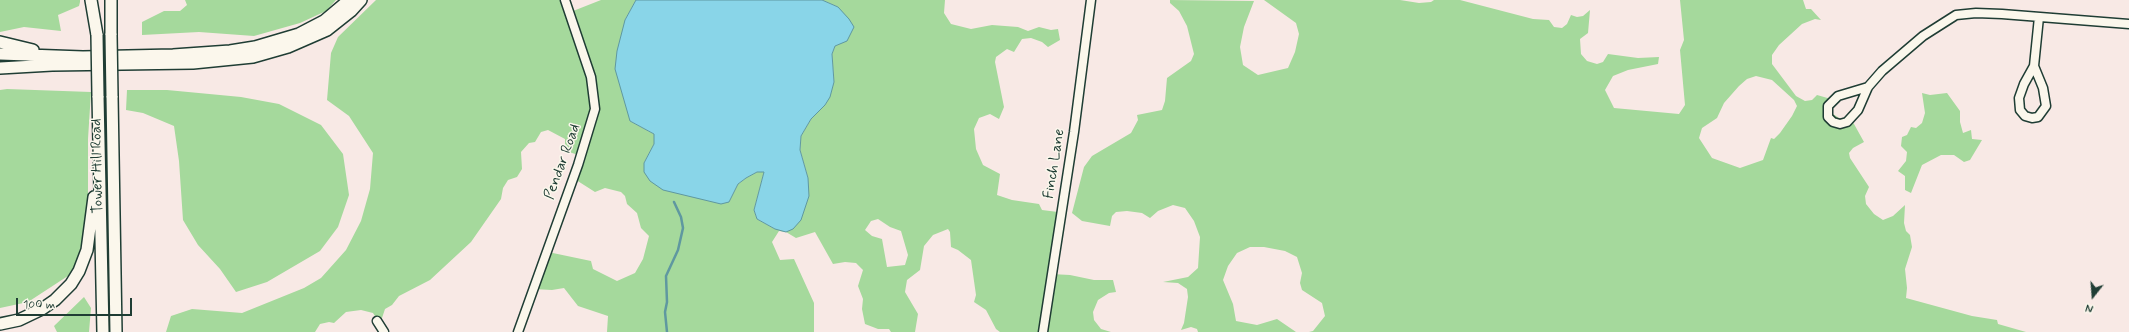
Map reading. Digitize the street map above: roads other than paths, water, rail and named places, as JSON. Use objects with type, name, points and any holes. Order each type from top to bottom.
[{"type":"highway","points":[[91,0],[98,35]]},
{"type":"highway","name":"Tower Hill Road","points":[[97,0],[103,332]]},
{"type":"highway","name":"Tower Hill Road","points":[[111,0],[116,332]]},
{"type":"highway","points":[[0,54],[57,56],[173,55],[230,51],[255,47],[287,38],[312,28],[334,15],[349,0]]},
{"type":"highway","points":[[1,68],[52,65],[193,63],[253,57],[288,47],[327,30],[344,18],[361,0]]},
{"type":"highway","points":[[0,42],[57,56]]},
{"type":"highway","points":[[0,324],[27,317],[49,305],[66,289],[79,271],[87,250],[90,233],[99,136]]},
{"type":"street","name":"Pendar Road","points":[[518,332],[578,165],[595,109],[589,71],[565,0]]},
{"type":"street","name":"Finch Lane","points":[[1043,332],[1074,132],[1091,0]]},
{"type":"street","points":[[1868,87],[1838,96],[1828,106],[1828,117],[1833,122],[1840,124],[1847,122],[1858,110],[1868,87],[1882,72],[1923,36],[1956,15],[1976,13],[2129,24]]},
{"type":"street","points":[[2034,66],[2043,88],[2046,106],[2038,116],[2032,118],[2025,116],[2020,110],[2019,98],[2024,84],[2034,66],[2038,17]]},
{"type":"street","points":[[377,321],[384,332]]},
{"type":"water","points":[[636,0],[822,0],[838,7],[849,19],[854,27],[847,41],[835,46],[832,54],[834,82],[830,97],[825,105],[811,119],[801,136],[800,150],[808,178],[809,196],[801,220],[793,229],[786,232],[775,229],[757,219],[754,210],[764,172],[757,172],[746,178],[738,184],[729,202],[721,204],[663,190],[650,181],[644,172],[644,163],[654,144],[654,134],[630,121],[615,69],[617,51],[625,20]]},
{"type":"waterway","points":[[667,332],[665,312],[667,302],[666,276],[678,250],[683,228],[681,217],[674,202]]}]
